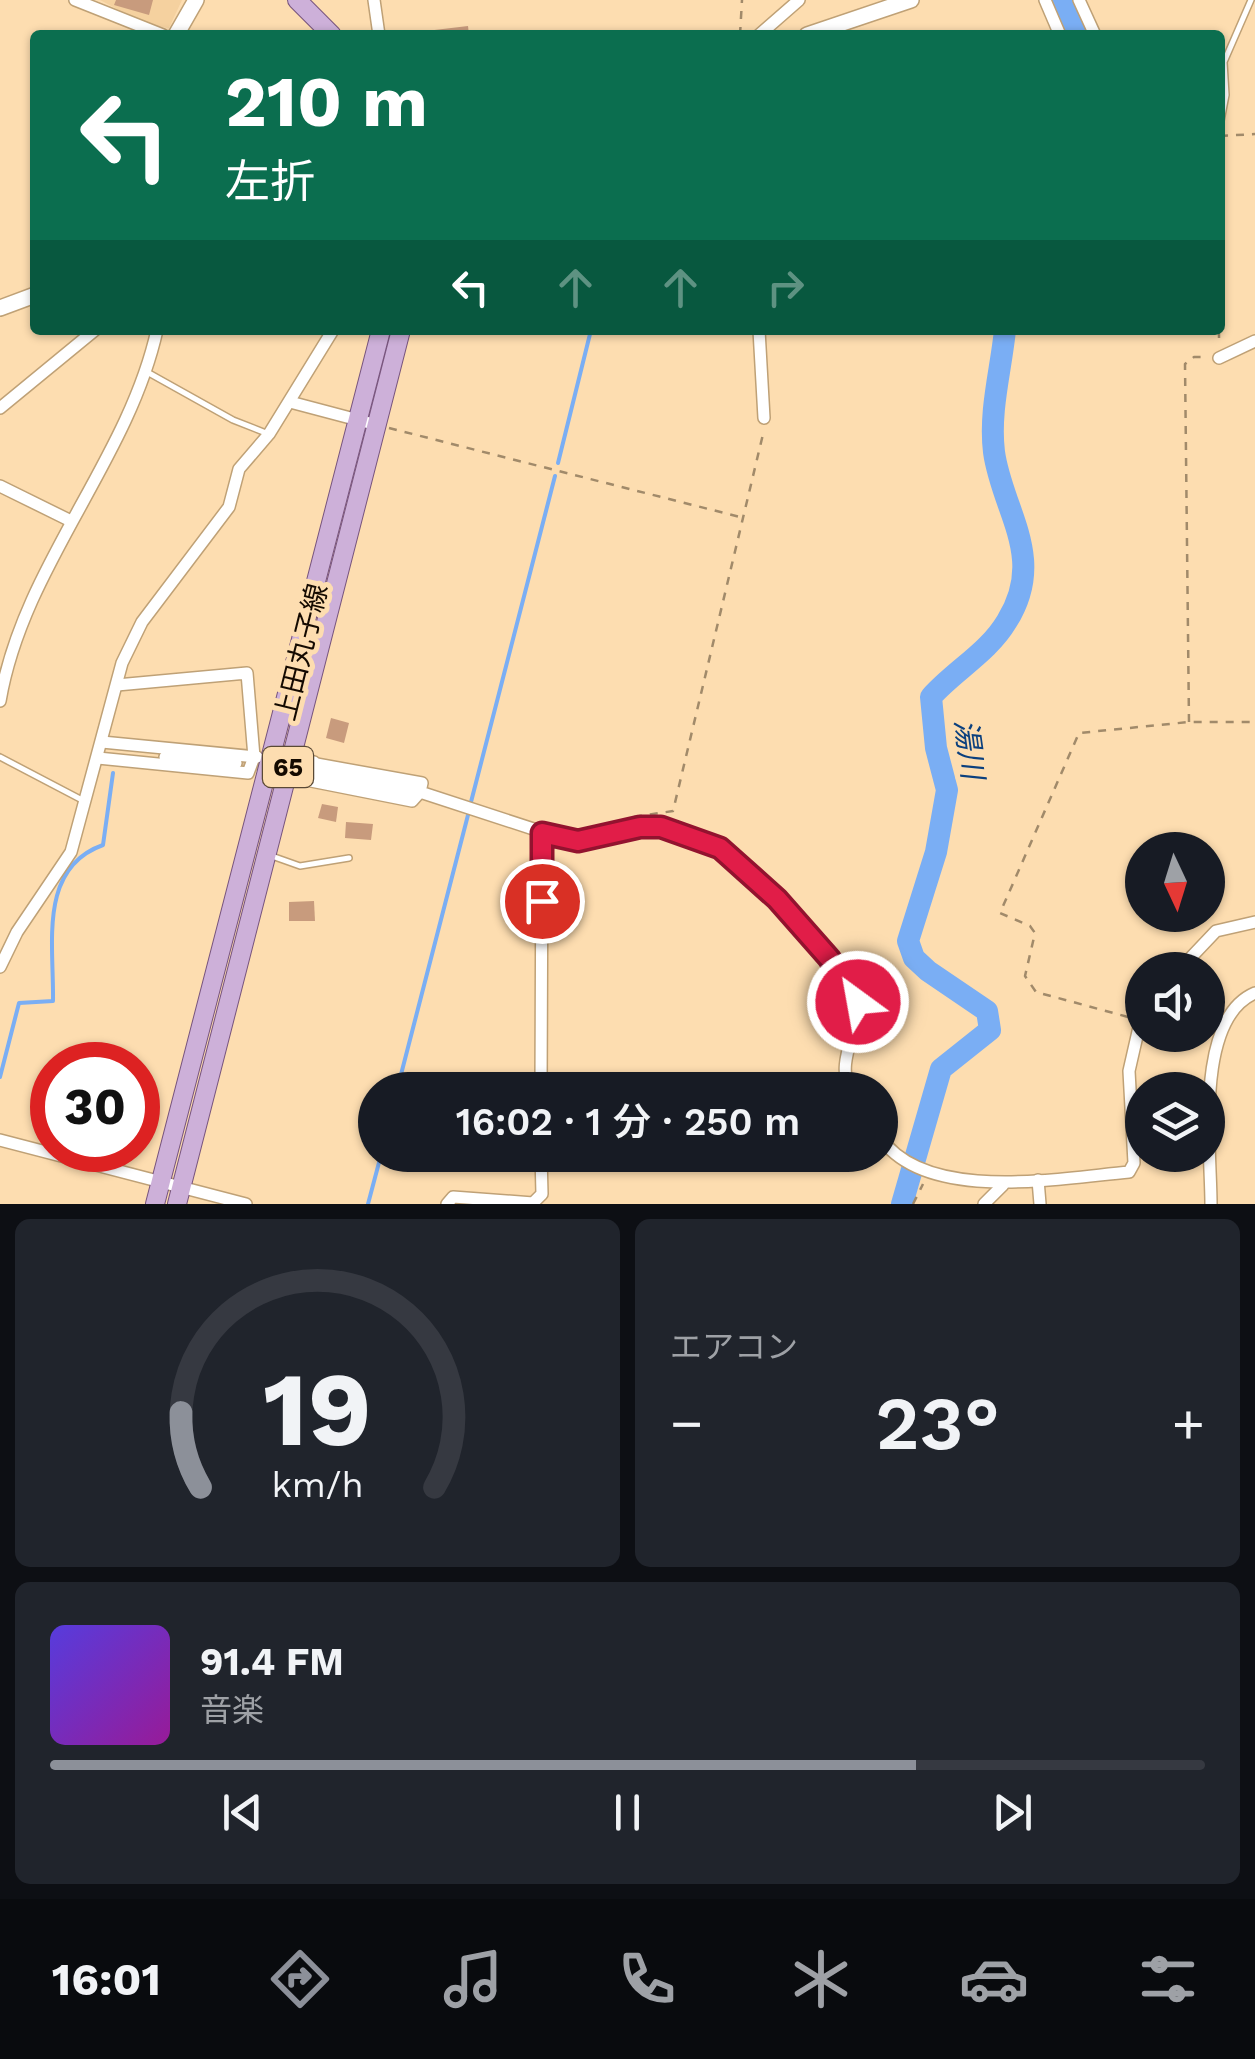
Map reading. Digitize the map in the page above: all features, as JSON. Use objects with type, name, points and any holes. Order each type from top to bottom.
[{"type":"main road","points":[[179,30],[196,0]]},
{"type":"main road","points":[[297,0],[327,30]]},
{"type":"main road","points":[[822,30],[911,0]]},
{"type":"main road","points":[[0,308],[30,297]]},
{"type":"main road","name":"上田丸子線","points":[[179,1196],[267,854],[282,759],[380,335]]},
{"type":"main road","name":"上田丸子線","points":[[156,1204],[377,425],[399,335]]},
{"type":"street","points":[[76,0],[151,30]]},
{"type":"street","points":[[374,0],[378,30]]},
{"type":"street","points":[[765,30],[799,0]]},
{"type":"street","points":[[1045,0],[1058,30]]},
{"type":"street","points":[[1078,0],[1093,30]]},
{"type":"street","points":[[856,18],[856,30]]},
{"type":"street","points":[[0,408],[89,335]]},
{"type":"street","points":[[0,701],[19,628],[146,372],[156,335]]},
{"type":"street","points":[[0,967],[17,932],[72,852],[117,685],[142,622],[229,507],[239,469],[269,434],[330,335]]},
{"type":"street","points":[[759,335],[764,418]]},
{"type":"street","points":[[1219,358],[1255,341]]},
{"type":"street","points":[[290,402],[377,425]]},
{"type":"street","points":[[0,486],[71,522]]},
{"type":"street","points":[[100,750],[248,773],[254,757],[247,673],[117,685]]},
{"type":"street","points":[[100,750],[236,763]]},
{"type":"street","points":[[254,757],[422,784],[412,801],[311,781],[316,767]]},
{"type":"street","points":[[420,792],[542,833],[578,841],[640,827],[661,827],[735,858],[777,899],[856,993],[858,1010],[845,1072]]},
{"type":"street","points":[[541,1072],[542,833]]},
{"type":"street","points":[[1196,952],[1216,931],[1255,922]]},
{"type":"street","points":[[1212,1204],[1211,1061],[1225,1024],[1246,997],[1255,993]]},
{"type":"street","points":[[898,1156],[971,1183],[1003,1185],[1129,1172],[1134,1163],[1129,1071],[1133,1052]]},
{"type":"street","points":[[0,1140],[161,1182],[179,1196],[246,1204]]},
{"type":"street","points":[[448,1204],[453,1197],[533,1202],[542,1194],[541,1172]]},
{"type":"street","points":[[1038,1180],[1040,1204]]},
{"type":"street","points":[[984,1204],[1003,1185]]},
{"type":"lane","points":[[1225,60],[1251,0]]},
{"type":"lane","points":[[146,372],[233,420],[269,434]]},
{"type":"lane","points":[[0,756],[86,802]]},
{"type":"lane","points":[[267,854],[300,866],[349,858]]},
{"type":"path","points":[[740,30],[742,0]]},
{"type":"path","points":[[1225,136],[1255,134]]},
{"type":"path","points":[[1190,722],[1186,364],[1194,357],[1219,358]]},
{"type":"path","points":[[625,819],[672,811],[764,418]]},
{"type":"path","points":[[377,425],[741,517]]},
{"type":"path","points":[[1125,1013],[1036,992],[1025,976],[1035,934],[1030,926],[1000,913],[1078,733],[1190,722],[1255,722]]},
{"type":"path","points":[[913,1204],[930,1169]]},
{"type":"shaded area","points":[[100,0],[182,0],[169,28],[147,25]]},
{"type":"building","points":[[116,0],[153,0],[149,15],[114,5]]},
{"type":"building","points":[[468,26],[468,30],[434,30]]},
{"type":"building","points":[[331,718],[349,723],[344,743],[326,738]]},
{"type":"building","points":[[322,804],[338,807],[336,822],[318,818]]},
{"type":"building","points":[[346,822],[373,824],[371,840],[345,838]]},
{"type":"building","points":[[314,901],[315,921],[289,921],[289,902]]},
{"type":"waterway","name":"湯川","points":[[1062,0],[1077,30]]},
{"type":"waterway","points":[[558,463],[590,335]]},
{"type":"waterway","name":"湯川","points":[[902,1204],[941,1069],[990,1030],[987,1011],[928,971],[914,958],[908,941],[936,852],[947,790],[936,748],[931,697],[999,632],[1018,598],[1023,576],[1019,535],[994,452],[994,406],[1004,335]]},
{"type":"waterway","points":[[471,802],[555,476]]},
{"type":"waterway","points":[[0,1077],[19,1003],[53,1001],[52,933],[59,889],[82,856],[103,845],[113,773]]},
{"type":"waterway","points":[[402,1072],[468,815]]},
{"type":"waterway","points":[[368,1204],[376,1172]]},
{"type":"tunnel","points":[[236,763],[318,772]]},
{"type":"route","points":[[542,901],[542,833],[578,841],[640,827],[661,827],[701,840],[735,858],[829,958],[856,993],[858,1002]]}]
